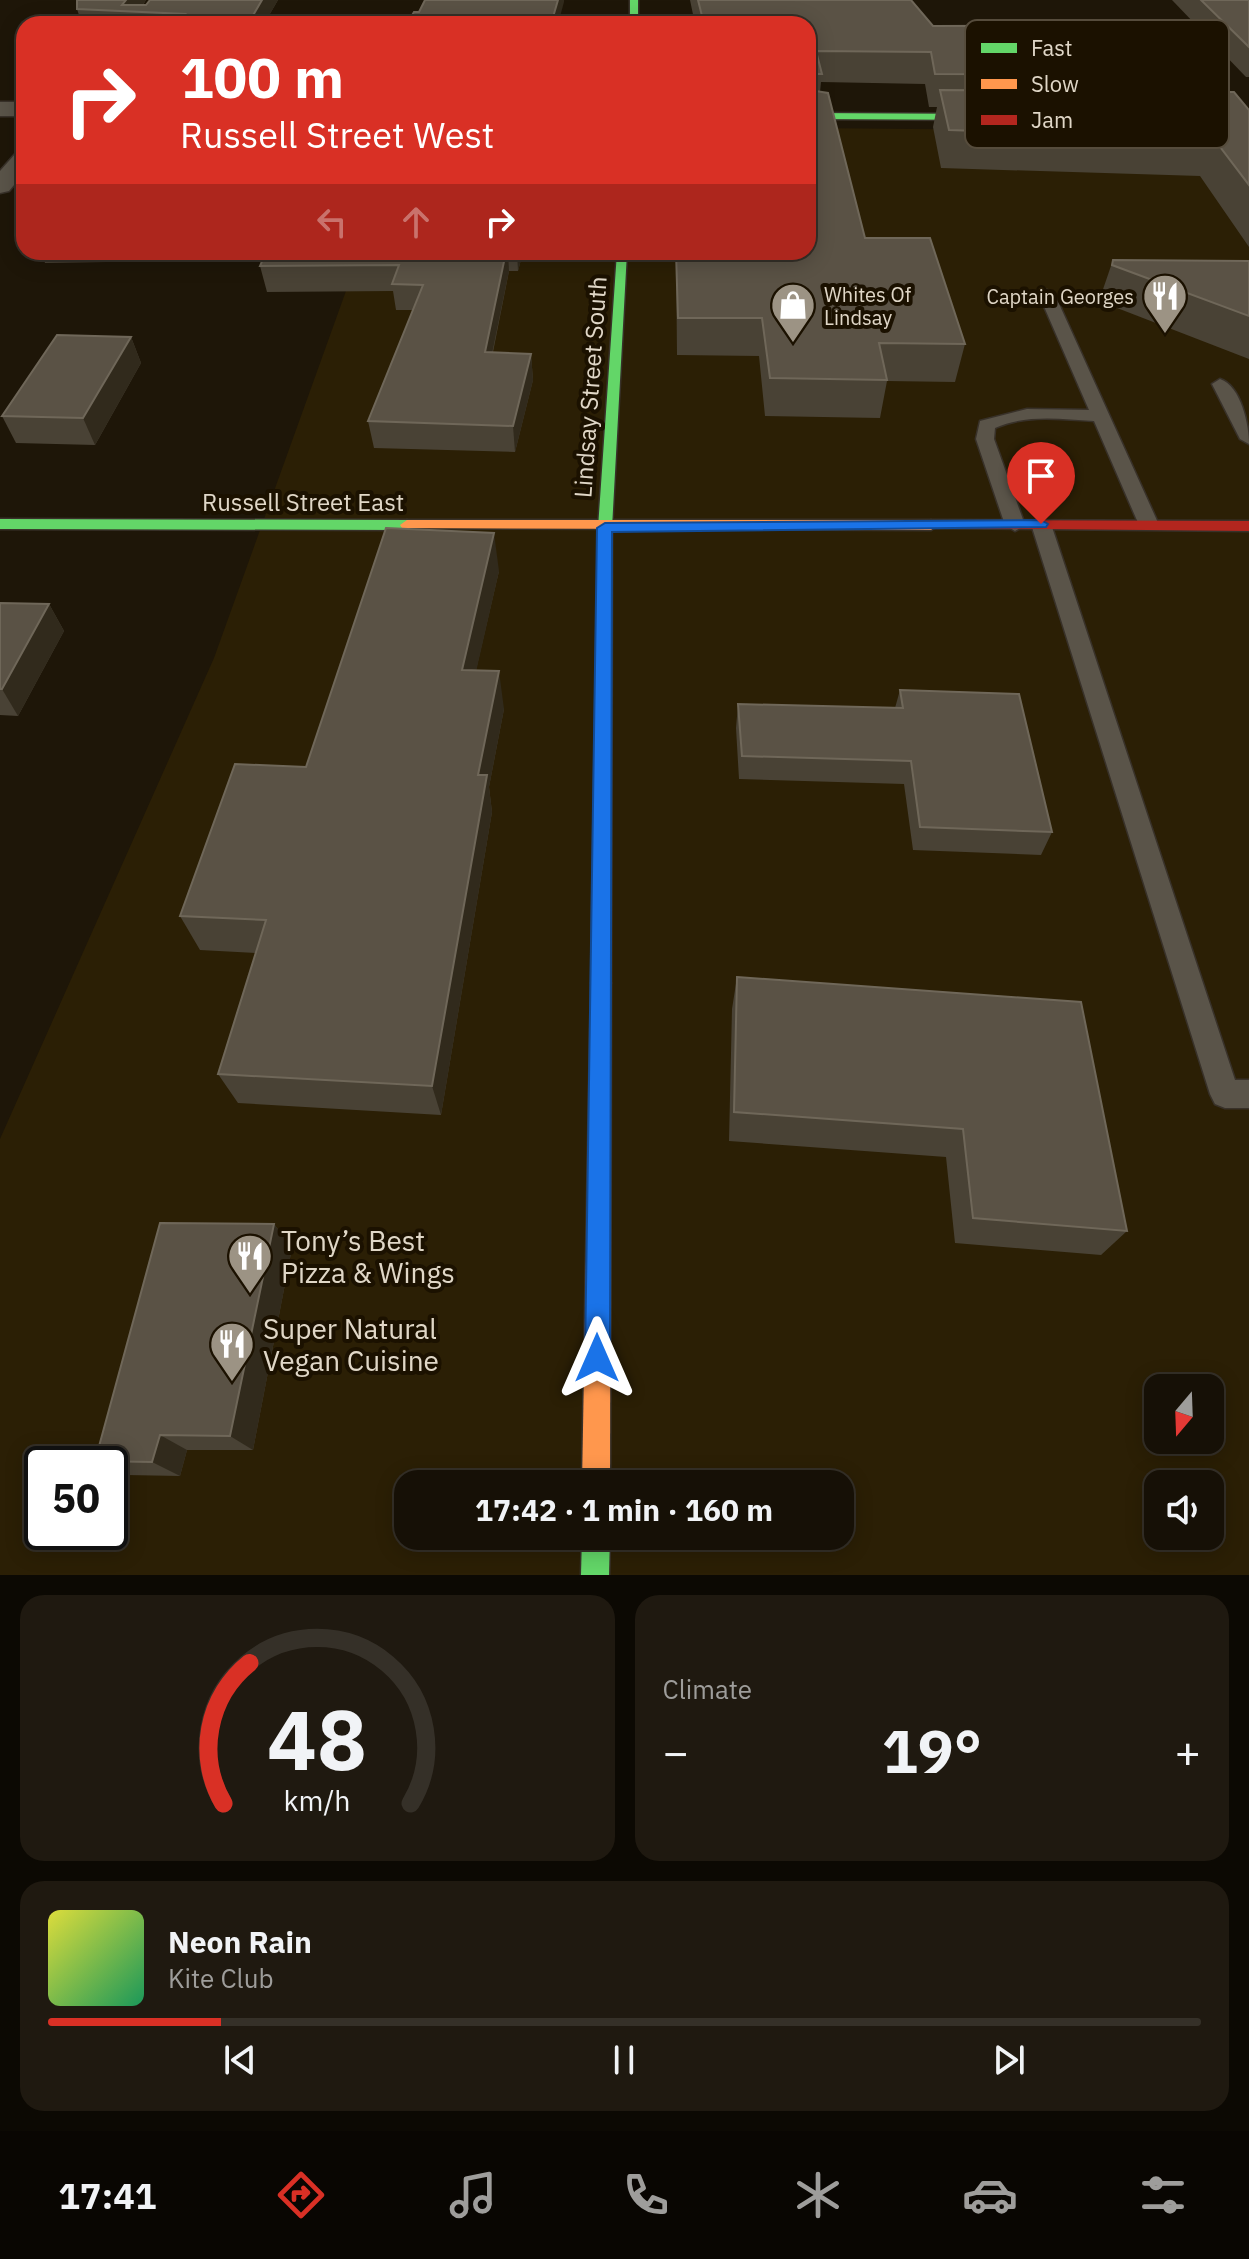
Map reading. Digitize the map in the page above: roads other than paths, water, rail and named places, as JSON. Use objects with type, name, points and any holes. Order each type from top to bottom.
[{"type":"street","points":[[816,116],[965,117]]},
{"type":"street","points":[[0,186],[16,167]]},
{"type":"street","name":"Lindsay Street South","points":[[596,1470],[605,528],[622,260]]},
{"type":"street","name":"Russell Street East","points":[[0,524],[605,528],[1041,524],[1249,526]]},
{"type":"street","points":[[595,1575],[596,1550]]},
{"type":"lane","points":[[1047,295],[1149,525]]},
{"type":"lane","points":[[1220,384],[1249,439]]},
{"type":"lane","points":[[1015,525],[985,439],[986,425],[1001,417],[1022,414],[1100,416]]},
{"type":"lane","points":[[1041,524],[1225,1094],[1249,1094]]},
{"type":"place","name":"Captain Georges","points":[[1165,335]]},
{"type":"place","name":"Whites Of Lindsay","points":[[793,344]]},
{"type":"place","name":"Tony’s Best Pizza & Wings","points":[[250,1295]]},
{"type":"place","name":"Super Natural Vegan Cuisine","points":[[232,1383]]}]
